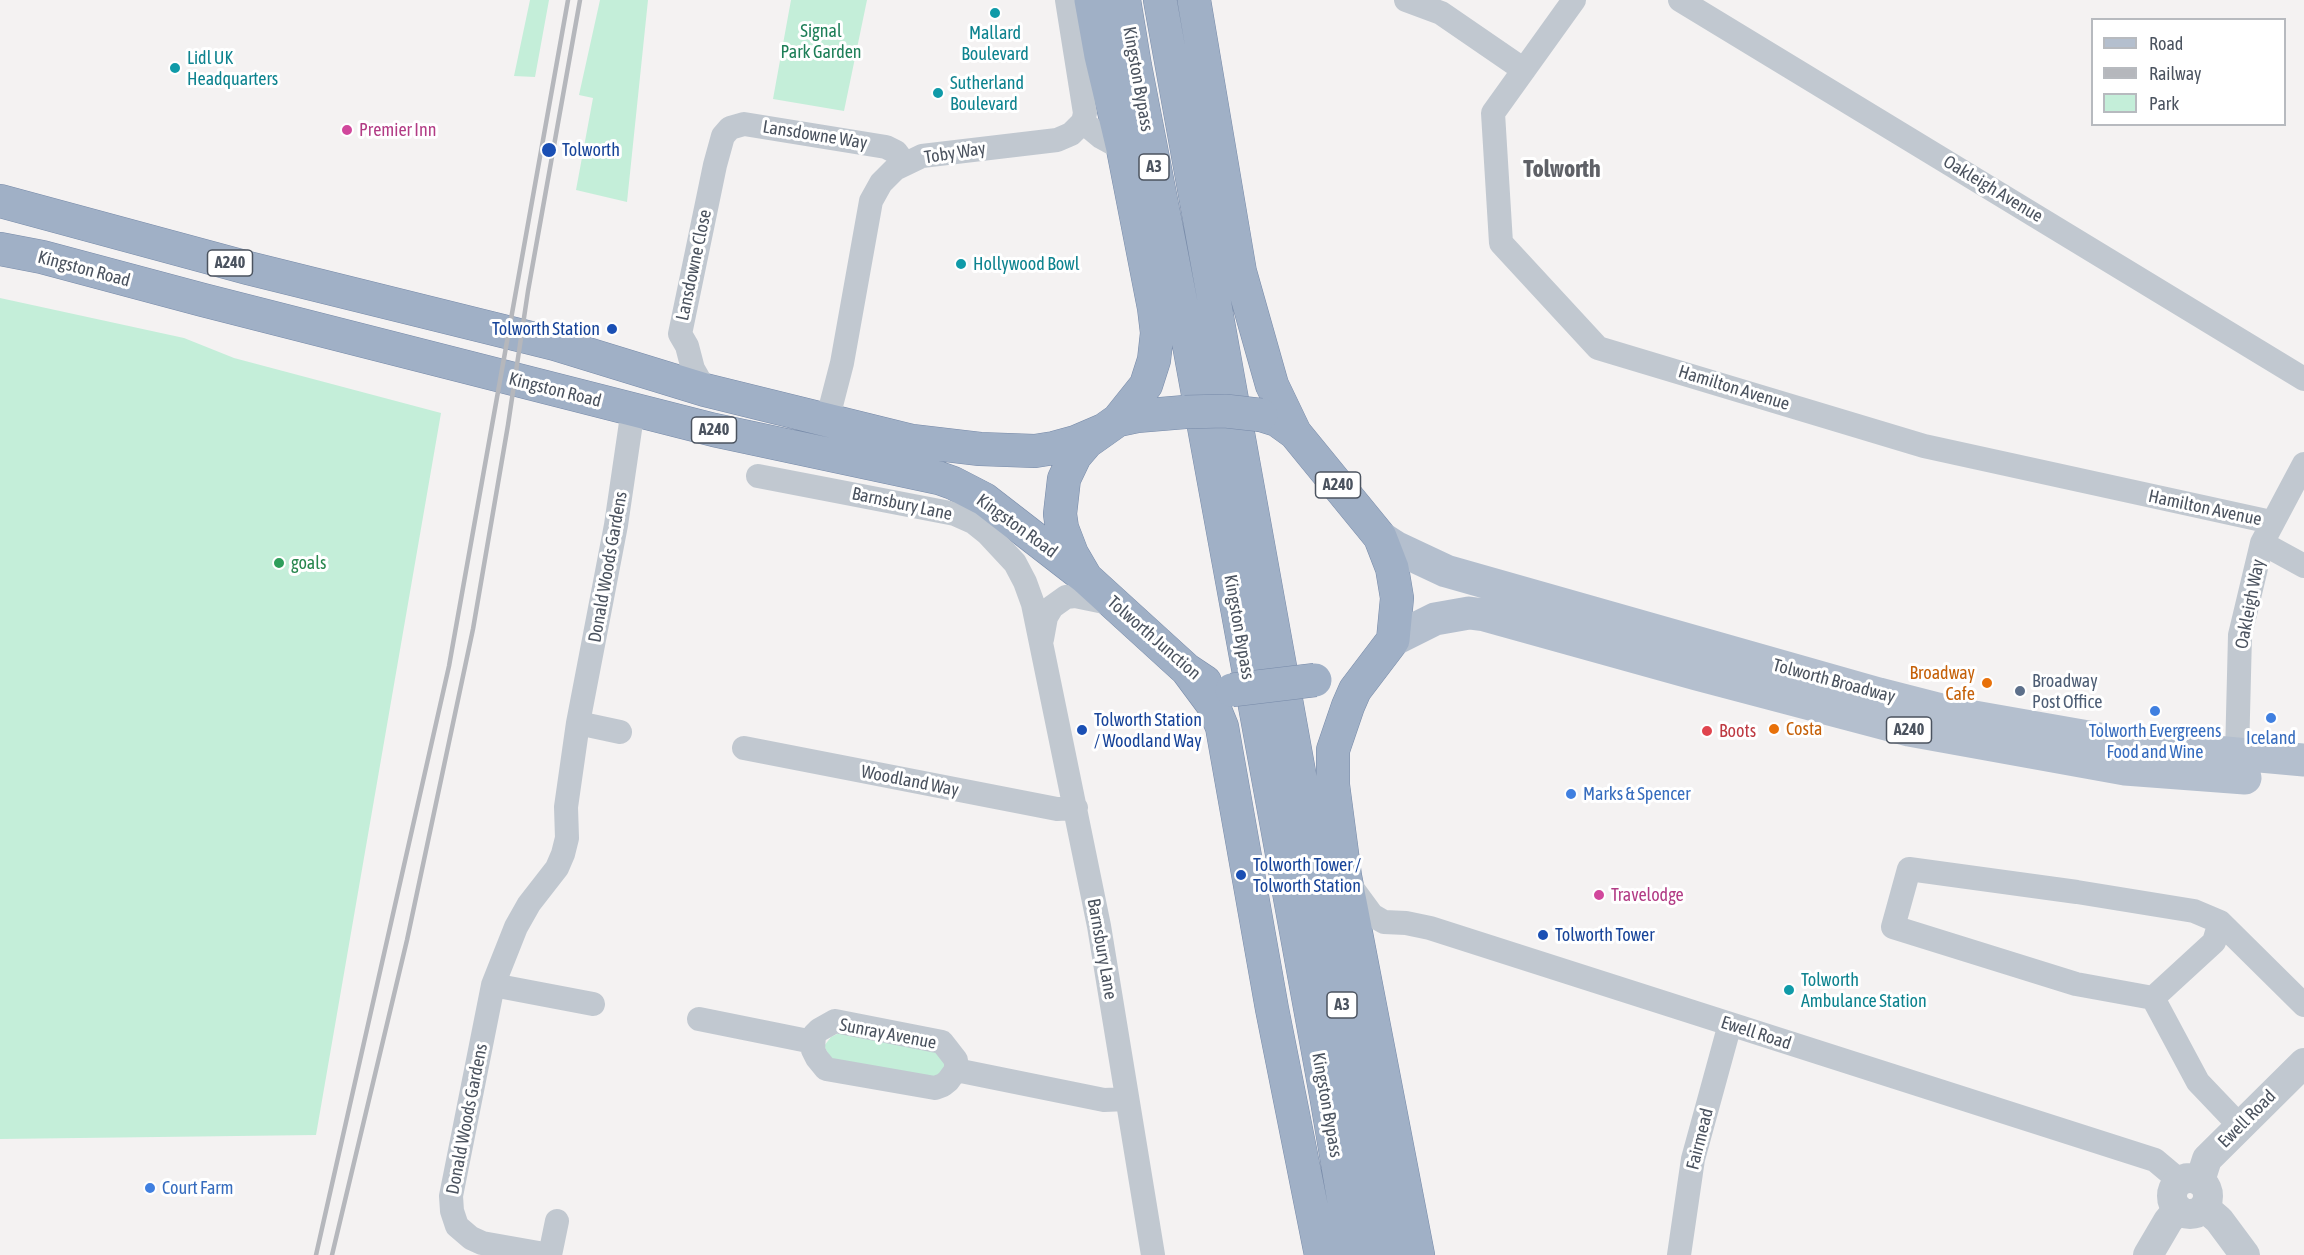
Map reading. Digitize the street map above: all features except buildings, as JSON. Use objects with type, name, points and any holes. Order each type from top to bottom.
[{"type":"highway","name":"Tolworth Junction","points":[[1091,0],[1101,56],[1123,149],[1157,333],[1154,360],[1146,385],[1111,425],[1087,442],[1075,456],[1064,478],[1060,514],[1062,528],[1072,554],[1086,578],[1114,604],[1187,670],[1219,689],[1232,690],[1356,673],[1385,652]]},
{"type":"highway","name":"Kingston Bypass","points":[[1124,0],[1322,1072],[1353,1255]]},
{"type":"highway","name":"Kingston Bypass","points":[[1160,0],[1386,1255]]},
{"type":"highway","points":[[1194,0],[1240,272],[1272,385],[1295,433]]},
{"type":"highway","name":"A240","points":[[2,200],[248,268],[555,344],[705,390],[912,441],[980,449],[1035,451],[1054,448],[1137,416],[1225,411],[1261,415],[1277,420],[1295,433],[1380,537],[1392,568],[1397,598],[1385,652]]},
{"type":"highway","points":[[0,237],[42,257]]},
{"type":"highway","name":"Kingston Road","points":[[0,249],[42,257],[714,430],[926,474],[953,483],[984,499],[1086,578]]},
{"type":"highway","points":[[1385,652],[1355,690],[1340,726],[1333,750],[1333,785],[1345,876],[1418,1255]]},
{"type":"highway","points":[[1187,670],[1213,705],[1222,727],[1272,1008],[1321,1255]]},
{"type":"main road","name":"Tolworth Broadway","points":[[1380,537],[1397,548],[1446,571],[1868,691],[1957,714],[2128,744],[2304,759]]},
{"type":"main road","name":"Tolworth Broadway","points":[[1385,652],[1435,619],[1469,613],[1485,615],[1697,674],[1909,730],[1952,739],[2125,769],[2304,783]]},
{"type":"street","points":[[1067,0],[1085,113],[1083,122],[1101,137],[1123,149]]},
{"type":"street","points":[[1406,0],[1441,13],[1524,70]]},
{"type":"street","name":"Hamilton Avenue","points":[[1574,0],[1493,113],[1501,243],[1598,348],[1924,446],[2266,533],[2304,566]]},
{"type":"street","name":"Oakleigh Avenue","points":[[1680,0],[2304,379]]},
{"type":"street","name":"Toby Way","points":[[827,421],[842,363],[871,201],[881,183],[895,170],[922,156],[1056,140],[1071,134],[1083,122]]},
{"type":"street","name":"Lansdowne Way","points":[[723,136],[730,128],[744,124],[886,147],[896,152],[905,164]]},
{"type":"street","name":"Lansdowne Close","points":[[705,390],[693,369],[687,346],[680,334],[723,136]]},
{"type":"street","name":"Donald Woods Gardens","points":[[557,1221],[550,1255],[482,1243],[471,1238],[457,1226],[452,1211],[451,1196],[493,985],[516,927],[529,904],[557,868],[567,838],[566,807],[578,723],[616,525],[633,409]]},
{"type":"street","name":"Oakleigh Way","points":[[2237,755],[2240,635],[2266,533],[2304,464]]},
{"type":"street","name":"Barnsbury Lane","points":[[758,476],[930,507],[955,514],[973,522],[988,534],[1015,563],[1033,604],[1076,808],[1107,966],[1153,1255]]},
{"type":"street","name":"Barnsbury Lane","points":[[1041,645],[1046,617],[1059,601],[1075,596],[1114,604]]},
{"type":"street","points":[[578,723],[620,732]]},
{"type":"street","name":"Woodland Way","points":[[744,748],[1057,810],[1076,808]]},
{"type":"street","points":[[2153,998],[2076,984],[1893,927],[1909,869],[2194,911],[2220,922],[2304,1005]]},
{"type":"street","name":"Ewell Road","points":[[1345,876],[1372,915],[1384,922],[1406,923],[1430,928],[2155,1160],[2190,1195],[2207,1159],[2304,1063]]},
{"type":"street","points":[[2153,998],[2214,942],[2220,922]]},
{"type":"street","points":[[493,985],[593,1004]]},
{"type":"street","points":[[2153,998],[2198,1082],[2240,1125]]},
{"type":"street","name":"Sunray Avenue","points":[[699,1019],[813,1042]]},
{"type":"street","name":"Sunray Avenue","points":[[835,1022],[942,1042],[956,1060],[956,1070],[948,1081],[934,1088],[826,1069],[813,1050],[814,1035],[826,1025],[835,1022]]},
{"type":"street","name":"Fairmead","points":[[1679,1255],[1694,1159],[1730,1024]]},
{"type":"street","name":"Sunray Avenue","points":[[956,1070],[1104,1100],[1127,1099]]},
{"type":"street","points":[[2148,1255],[2168,1221],[2190,1195],[2219,1220],[2245,1255]]},
{"type":"green space","points":[[530,0],[549,0],[535,77],[514,76]]},
{"type":"green space","points":[[600,0],[648,0],[627,202],[576,190],[593,98],[579,95]]},
{"type":"green space","name":"Signal Park Garden","points":[[791,0],[867,0],[844,111],[773,99]]},
{"type":"green space","points":[[0,298],[184,338],[234,358],[441,413],[316,1135],[0,1139]]},
{"type":"green space","points":[[843,1031],[937,1050],[949,1067],[930,1081],[834,1064],[824,1046],[831,1037]]},
{"type":"railway","points":[[316,1255],[449,666],[568,0]]},
{"type":"railway","points":[[332,1255],[407,940],[473,629],[528,291],[580,0]]},
{"type":"place","name":"Mallard Boulevard","points":[[995,13]]},
{"type":"place","name":"Lidl UK Headquarters","points":[[175,68]]},
{"type":"place","name":"Sutherland Boulevard","points":[[938,93]]},
{"type":"place","name":"Premier Inn","points":[[347,130]]},
{"type":"place","name":"Tolworth","points":[[549,150]]},
{"type":"place","name":"Hollywood Bowl","points":[[961,264]]},
{"type":"place","name":"Tolworth Station","points":[[612,329]]},
{"type":"place","name":"goals","points":[[279,563]]},
{"type":"place","name":"Broadway Cafe","points":[[1987,683]]},
{"type":"place","name":"Broadway Post Office","points":[[2020,691]]},
{"type":"place","name":"Tolworth Evergreens Food and Wine","points":[[2155,711]]},
{"type":"place","name":"Iceland","points":[[2271,718]]},
{"type":"place","name":"Costa","points":[[1774,729]]},
{"type":"place","name":"Tolworth Station / Woodland Way","points":[[1082,730]]},
{"type":"place","name":"Boots","points":[[1707,731]]},
{"type":"place","name":"Marks & Spencer","points":[[1571,794]]},
{"type":"place","name":"Tolworth Tower / Tolworth Station","points":[[1241,875]]},
{"type":"place","name":"Travelodge","points":[[1599,895]]},
{"type":"place","name":"Tolworth Tower","points":[[1543,935]]},
{"type":"place","name":"Tolworth Ambulance Station","points":[[1789,990]]},
{"type":"place","name":"Court Farm","points":[[150,1188]]},
{"type":"district","name":"Tolworth","points":[[1562,169]]}]
